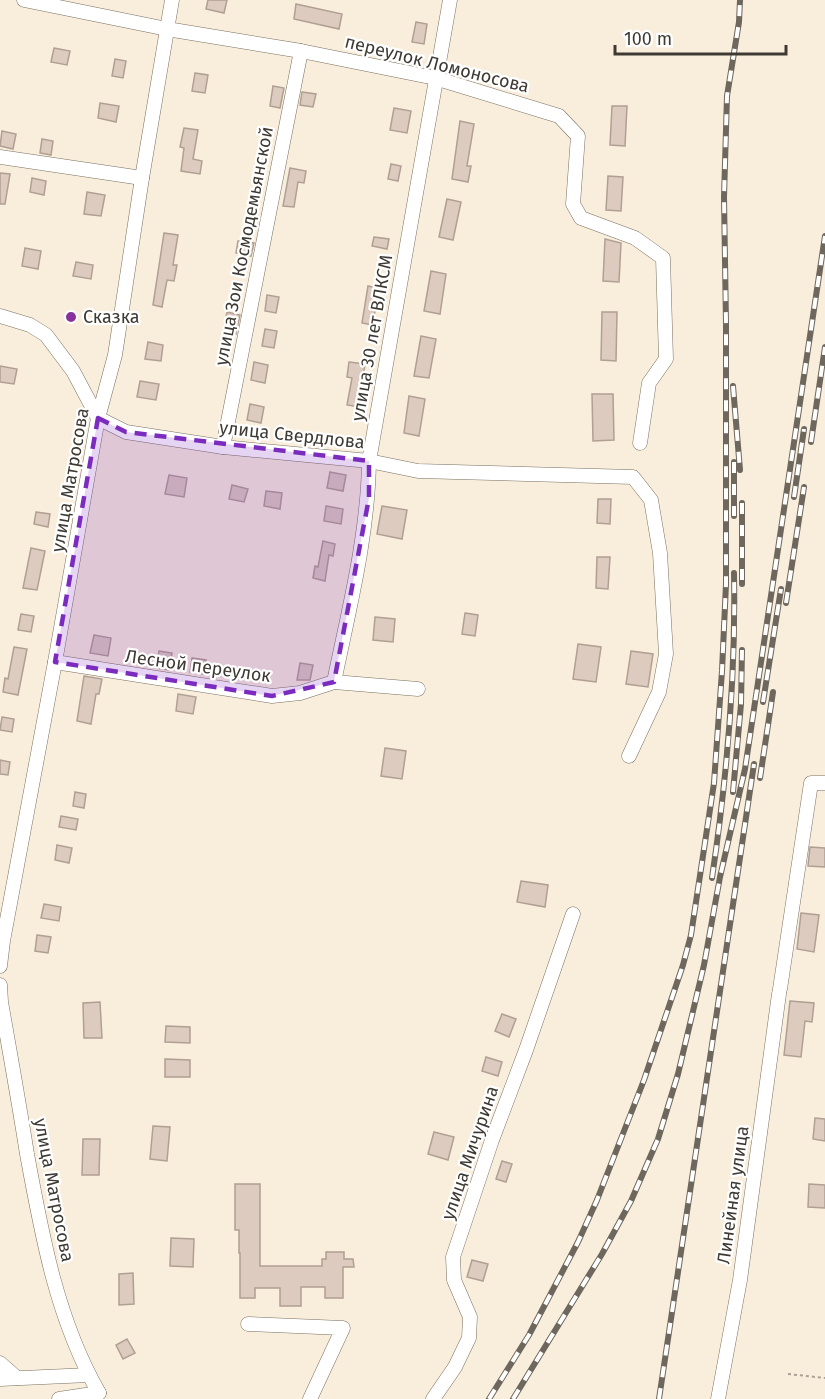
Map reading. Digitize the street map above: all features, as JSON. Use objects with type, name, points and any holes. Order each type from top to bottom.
[{"type":"street","name":"переулок Ломоносова","points":[[24,0],[167,29],[301,51],[435,78],[559,116],[578,136],[573,204],[581,218],[635,238],[663,258],[666,359],[650,383],[640,443]]},
{"type":"street","name":"улица Матросова","points":[[0,966],[98,418],[115,356],[172,0]]},
{"type":"street","name":"улица 30 лет ВЛКСМ","points":[[334,682],[356,576],[367,509],[369,461],[450,0]]},
{"type":"street","name":"улица Зои Космодемьянской","points":[[223,447],[301,51]]},
{"type":"street","points":[[0,157],[142,178]]},
{"type":"street","points":[[0,316],[30,325],[46,335],[73,371],[98,418]]},
{"type":"street","name":"улица Свердлова","points":[[98,418],[126,432],[223,447],[369,461],[418,471],[633,477],[651,500],[660,553],[666,654],[658,692],[629,756]]},
{"type":"street","name":"Лесной переулок","points":[[55,663],[272,696],[300,693],[334,682]]},
{"type":"street","points":[[334,682],[418,689]]},
{"type":"street","name":"Линейная улица","points":[[718,1399],[740,1280],[810,783],[825,783]]},
{"type":"street","name":"улица Мичурина","points":[[433,1399],[455,1367],[469,1338],[470,1317],[454,1280],[453,1257],[492,1140],[573,915]]},
{"type":"street","name":"улица Матросова","points":[[0,986],[45,1248],[82,1364],[104,1396]]},
{"type":"street","points":[[248,1324],[343,1328],[310,1399]]},
{"type":"street","points":[[0,1363],[17,1378]]},
{"type":"street","points":[[0,1379],[89,1375]]},
{"type":"street","points":[[59,1399],[104,1396]]},
{"type":"path","points":[[788,1374],[825,1378]]},
{"type":"highlighted area","points":[[98,418],[126,432],[369,461],[369,498],[334,682],[272,696],[55,662]]},
{"type":"building","points":[[208,0],[227,0],[224,13],[206,9]]},
{"type":"building","points":[[296,4],[342,14],[339,29],[294,19]]},
{"type":"building","points":[[416,22],[427,24],[424,44],[412,42]]},
{"type":"building","points":[[54,48],[70,51],[67,65],[51,62]]},
{"type":"building","points":[[115,59],[126,61],[123,78],[112,76]]},
{"type":"building","points":[[195,73],[208,75],[205,93],[192,91]]},
{"type":"building","points":[[273,86],[284,88],[280,108],[270,106]]},
{"type":"building","points":[[302,92],[316,94],[313,107],[300,105]]},
{"type":"building","points":[[100,103],[119,106],[116,122],[98,118]]},
{"type":"building","points":[[612,106],[627,106],[625,146],[610,145]]},
{"type":"building","points":[[394,108],[411,111],[407,133],[390,130]]},
{"type":"building","points":[[460,121],[474,124],[467,166],[471,166],[468,182],[452,179]]},
{"type":"building","points":[[184,128],[198,130],[193,159],[202,161],[200,174],[181,171],[184,148],[180,147]]},
{"type":"building","points":[[2,131],[16,134],[13,149],[0,146]]},
{"type":"building","points":[[42,139],[53,141],[51,155],[40,153]]},
{"type":"building","points":[[391,164],[401,166],[398,181],[388,179]]},
{"type":"building","points":[[290,168],[306,171],[304,183],[298,182],[294,207],[283,206]]},
{"type":"building","points":[[0,173],[10,174],[5,204],[0,204]]},
{"type":"building","points":[[608,176],[623,177],[621,211],[606,210]]},
{"type":"building","points":[[32,178],[46,181],[44,195],[30,192]]},
{"type":"building","points":[[87,192],[105,195],[101,216],[84,214]]},
{"type":"building","points":[[447,199],[461,202],[453,240],[439,237]]},
{"type":"building","points":[[164,233],[178,235],[173,265],[177,265],[174,281],[167,280],[162,307],[153,305]]},
{"type":"building","points":[[374,237],[389,239],[387,249],[372,246]]},
{"type":"building","points":[[605,239],[621,243],[619,282],[603,281]]},
{"type":"building","points":[[238,241],[254,243],[251,256],[236,253]]},
{"type":"building","points":[[25,248],[41,251],[38,269],[22,266]]},
{"type":"building","points":[[76,262],[93,265],[91,279],[73,276]]},
{"type":"building","points":[[431,271],[446,274],[440,314],[424,311]]},
{"type":"building","points":[[368,286],[378,288],[373,325],[362,323]]},
{"type":"building","points":[[267,295],[279,297],[276,313],[265,311]]},
{"type":"building","points":[[227,312],[240,315],[236,334],[223,332]]},
{"type":"building","points":[[602,312],[617,312],[616,361],[601,360]]},
{"type":"building","points":[[265,329],[277,331],[274,348],[262,346]]},
{"type":"building","points":[[421,336],[436,339],[429,378],[414,376]]},
{"type":"building","points":[[148,342],[163,345],[161,361],[145,359]]},
{"type":"building","points":[[254,362],[268,365],[265,383],[251,380]]},
{"type":"building","points":[[349,362],[365,364],[359,407],[347,405],[352,378],[347,377]]},
{"type":"building","points":[[0,366],[17,369],[14,384],[0,382]]},
{"type":"building","points":[[140,381],[159,384],[156,400],[137,397]]},
{"type":"building","points":[[592,394],[613,394],[614,440],[593,441]]},
{"type":"building","points":[[409,396],[425,399],[419,436],[404,433]]},
{"type":"building","points":[[250,404],[264,407],[261,423],[247,420]]},
{"type":"building","points":[[330,472],[346,475],[343,491],[327,488]]},
{"type":"building","points":[[169,475],[187,478],[184,497],[165,494]]},
{"type":"building","points":[[232,485],[248,489],[244,502],[229,499]]},
{"type":"building","points":[[266,491],[282,493],[280,509],[264,506]]},
{"type":"building","points":[[598,499],[611,499],[610,524],[597,523]]},
{"type":"building","points":[[326,506],[343,509],[341,524],[324,521]]},
{"type":"building","points":[[382,506],[407,510],[402,539],[377,534]]},
{"type":"building","points":[[36,512],[50,514],[48,527],[34,524]]},
{"type":"building","points":[[323,541],[335,544],[333,556],[329,555],[325,581],[313,578],[315,566],[318,567]]},
{"type":"building","points":[[31,548],[45,551],[37,590],[23,588]]},
{"type":"building","points":[[597,557],[610,557],[608,589],[596,588]]},
{"type":"building","points":[[465,613],[478,615],[475,636],[462,634]]},
{"type":"building","points":[[21,614],[34,616],[31,632],[18,630]]},
{"type":"building","points":[[375,617],[395,619],[393,642],[373,640]]},
{"type":"building","points":[[94,635],[111,638],[108,656],[90,653]]},
{"type":"building","points":[[578,644],[601,647],[596,682],[573,679]]},
{"type":"building","points":[[14,647],[27,649],[18,695],[3,692]]},
{"type":"building","points":[[159,651],[172,653],[169,670],[156,668]]},
{"type":"building","points":[[631,651],[653,654],[648,687],[626,684]]},
{"type":"building","points":[[192,658],[206,660],[204,674],[190,672]]},
{"type":"building","points":[[300,663],[313,665],[310,680],[297,680]]},
{"type":"building","points":[[84,676],[102,679],[99,694],[96,694],[91,724],[77,721]]},
{"type":"building","points":[[178,694],[196,697],[193,714],[176,711]]},
{"type":"building","points":[[2,717],[14,719],[12,732],[0,730]]},
{"type":"building","points":[[385,748],[406,751],[402,779],[381,776]]},
{"type":"building","points":[[0,760],[10,762],[8,775],[0,774]]},
{"type":"building","points":[[75,792],[86,794],[84,808],[73,806]]},
{"type":"building","points":[[61,816],[78,819],[76,830],[59,827]]},
{"type":"building","points":[[57,845],[72,848],[69,863],[55,860]]},
{"type":"building","points":[[810,847],[825,848],[825,867],[808,866]]},
{"type":"building","points":[[521,881],[548,885],[545,907],[517,902]]},
{"type":"building","points":[[44,904],[61,907],[59,921],[41,918]]},
{"type":"building","points":[[801,913],[819,915],[814,952],[797,949]]},
{"type":"building","points":[[37,935],[51,937],[48,953],[35,951]]},
{"type":"building","points":[[790,1001],[814,1003],[812,1022],[805,1021],[801,1057],[784,1055]]},
{"type":"building","points":[[100,1002],[102,1038],[84,1038],[83,1003]]},
{"type":"building","points":[[502,1014],[516,1019],[509,1037],[495,1031]]},
{"type":"building","points":[[166,1026],[190,1027],[190,1043],[165,1042]]},
{"type":"building","points":[[486,1057],[502,1062],[498,1076],[482,1071]]},
{"type":"building","points":[[165,1059],[190,1060],[190,1077],[165,1077]]},
{"type":"building","points":[[815,1118],[825,1119],[825,1141],[813,1139]]},
{"type":"building","points":[[153,1126],[170,1127],[167,1161],[150,1159]]},
{"type":"building","points":[[434,1132],[454,1137],[448,1160],[428,1154]]},
{"type":"building","points":[[83,1139],[100,1139],[99,1175],[82,1175]]},
{"type":"building","points":[[502,1161],[512,1164],[506,1182],[496,1179]]},
{"type":"building","points":[[235,1184],[260,1184],[260,1266],[322,1266],[322,1259],[326,1259],[326,1252],[344,1252],[344,1259],[353,1259],[354,1267],[343,1267],[343,1298],[325,1298],[325,1287],[301,1287],[301,1306],[280,1306],[280,1288],[255,1288],[255,1298],[240,1298],[239,1230],[235,1230]]},
{"type":"building","points":[[809,1184],[825,1185],[825,1208],[808,1207]]},
{"type":"building","points":[[171,1238],[194,1239],[193,1267],[170,1266]]},
{"type":"building","points":[[472,1260],[488,1264],[483,1281],[467,1277]]},
{"type":"building","points":[[133,1273],[134,1304],[119,1305],[119,1274]]},
{"type":"building","points":[[127,1339],[135,1353],[123,1359],[116,1345]]},
{"type":"railway","points":[[489,1399],[529,1335],[578,1242],[597,1200],[644,1080],[691,935],[714,783],[722,671],[726,584],[724,197],[727,96],[739,22],[740,0]]},
{"type":"railway","points":[[513,1399],[602,1254],[631,1201],[658,1139],[678,1074],[704,965],[720,877],[745,769],[825,236]]},
{"type":"railway","points":[[811,442],[825,347]]},
{"type":"railway","points":[[733,386],[740,470]]},
{"type":"railway","points":[[794,497],[804,429]]},
{"type":"railway","points":[[734,462],[734,516]]},
{"type":"railway","points":[[786,603],[804,487]]},
{"type":"railway","points":[[742,503],[742,584]]},
{"type":"railway","points":[[712,878],[729,726],[734,649],[734,573]]},
{"type":"railway","points":[[763,702],[781,589]]},
{"type":"railway","points":[[733,792],[741,704],[742,650]]},
{"type":"railway","points":[[760,778],[773,692]]},
{"type":"railway","points":[[659,1399],[754,764]]},
{"type":"place","name":"Сказка","points":[[71,317]]}]
